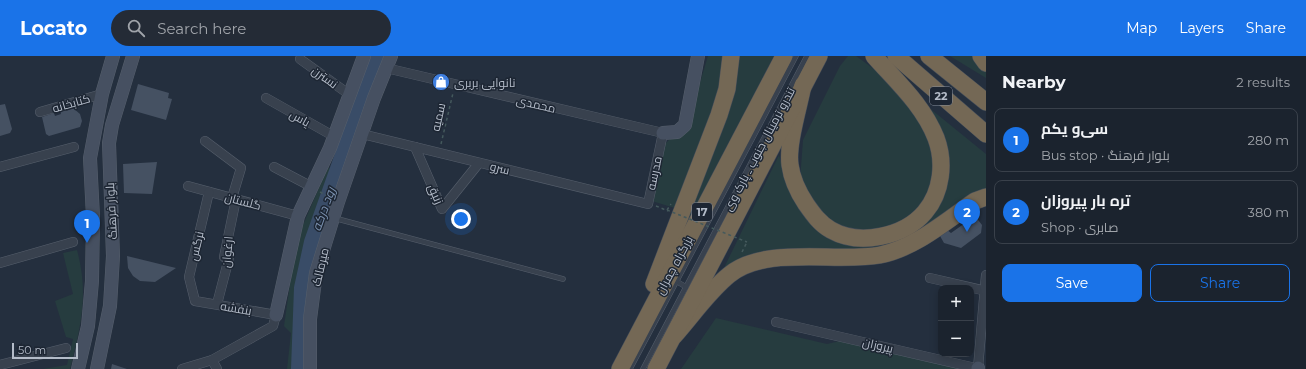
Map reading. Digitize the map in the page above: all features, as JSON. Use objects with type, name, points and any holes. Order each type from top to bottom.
[{"type":"highway","name":"بزرگراه چمران","points":[[620,369],[784,56]]},
{"type":"highway","points":[[656,369],[819,56]]},
{"type":"highway","points":[[803,85],[789,159],[792,177],[799,193],[822,224],[838,234],[869,238],[895,232],[920,218],[930,205],[938,190],[941,164],[936,137],[916,102],[874,56]]},
{"type":"highway","name":"22","points":[[896,56],[970,122],[986,134]]},
{"type":"highway","name":"22","points":[[929,56],[986,102]]},
{"type":"highway","points":[[981,56],[986,63]]},
{"type":"highway","points":[[637,336],[644,310],[717,123],[727,89],[731,62]]},
{"type":"highway","points":[[674,336],[730,274],[747,265],[788,257],[830,258],[881,255],[909,245],[975,201],[986,197]]},
{"type":"street","name":"بلوار فرهنگ","points":[[78,369],[88,326],[92,281],[93,217],[90,158],[102,94],[113,56]]},
{"type":"street","name":"بلوار فرهنگ","points":[[98,369],[110,306],[112,263],[109,143],[112,125],[133,56]]},
{"type":"street","points":[[182,369],[212,360],[274,326],[298,216],[335,137],[364,56]]},
{"type":"street","name":"میرمالک","points":[[310,369],[310,319],[315,280],[332,218],[391,56]]},
{"type":"street","points":[[662,133],[677,132],[685,125],[698,56]]},
{"type":"street","name":"نسترن","points":[[300,59],[350,95]]},
{"type":"street","name":"محمدی","points":[[386,68],[455,86],[662,133]]},
{"type":"street","name":"کتابخانه","points":[[40,112],[102,94]]},
{"type":"street","name":"یاس","points":[[266,98],[335,137]]},
{"type":"street","name":"مدرسه","points":[[643,203],[662,133]]},
{"type":"street","name":"سرو","points":[[362,134],[416,146],[643,203]]},
{"type":"street","points":[[205,141],[241,168],[234,198]]},
{"type":"street","name":"زنبق","points":[[416,146],[442,210],[480,163]]},
{"type":"street","points":[[0,168],[74,147]]},
{"type":"street","points":[[274,166],[312,187]]},
{"type":"street","name":"گلستان","points":[[188,186],[298,216]]},
{"type":"street","name":"نرگس","points":[[195,300],[189,276],[209,192]]},
{"type":"street","name":"ارغوان","points":[[217,304],[229,258],[224,257],[234,198]]},
{"type":"street","points":[[0,263],[73,242]]},
{"type":"street","points":[[979,369],[986,275]]},
{"type":"street","points":[[930,278],[985,291]]},
{"type":"street","name":"بنفشه","points":[[195,300],[276,315]]},
{"type":"street","name":"پیروزان","points":[[776,322],[979,369]]},
{"type":"street","points":[[0,365],[66,348]]},
{"type":"street","points":[[212,360],[217,369]]},
{"type":"lane","points":[[630,369],[796,56]]},
{"type":"lane","name":"تندرو ترمینال جنوب ـ پارک وی","points":[[643,369],[807,56]]},
{"type":"lane","points":[[332,218],[563,279]]},
{"type":"lane","points":[[676,281],[686,287]]},
{"type":"path","name":"سمیه","points":[[440,152],[455,86]]},
{"type":"path","points":[[643,203],[661,207],[670,212]]},
{"type":"path","points":[[670,203],[667,210],[746,242],[741,256]]},
{"type":"green space","points":[[708,56],[727,56],[726,72],[678,209],[655,202],[651,199],[663,146],[671,138],[696,96]]},
{"type":"green space","points":[[738,56],[774,56],[683,233],[693,195]]},
{"type":"green space","points":[[848,56],[856,56],[881,74],[914,105],[933,142],[937,168],[922,211],[883,231],[841,229],[820,215],[800,180],[803,140],[840,66]]},
{"type":"green space","points":[[950,56],[977,56],[986,67],[986,78]]},
{"type":"green space","points":[[927,106],[986,154],[986,188],[971,194],[916,234],[893,246],[721,274],[779,155],[787,183],[811,221],[884,243],[942,189]]},
{"type":"green space","points":[[328,167],[331,169],[301,265],[294,369],[287,369],[291,333],[284,326],[293,263],[303,225]]},
{"type":"green space","points":[[77,250],[83,281],[83,296],[80,324],[70,369],[43,369],[67,365],[73,339],[66,337],[55,301],[73,294],[63,253]]},
{"type":"green space","points":[[716,318],[827,344],[840,341],[959,369],[681,369]]},
{"type":"building","points":[[138,84],[169,93],[168,98],[172,99],[166,120],[131,110]]},
{"type":"building","points":[[5,104],[12,129],[10,133],[0,136],[0,105]]},
{"type":"building","points":[[73,108],[80,114],[82,121],[80,127],[49,136],[46,134],[42,117],[54,113],[55,116],[61,114],[60,111]]},
{"type":"building","points":[[157,162],[152,194],[124,193],[123,164]]},
{"type":"building","points":[[975,216],[982,225],[981,233],[961,248],[944,243],[940,236],[947,230],[951,233]]},
{"type":"building","points":[[127,256],[176,268],[155,282],[140,281],[133,276],[128,268]]},
{"type":"building","points":[[112,364],[127,369],[111,369]]},
{"type":"waterway","name":"رود درکه","points":[[299,369],[302,288],[312,242],[378,56]]},
{"type":"place","name":"نانوایی بربری","points":[[441,82]]},
{"type":"place","name":"تره بار پیروزان","points":[[967,232]]},
{"type":"place","name":"سی‌و یکم","points":[[87,243]]}]
